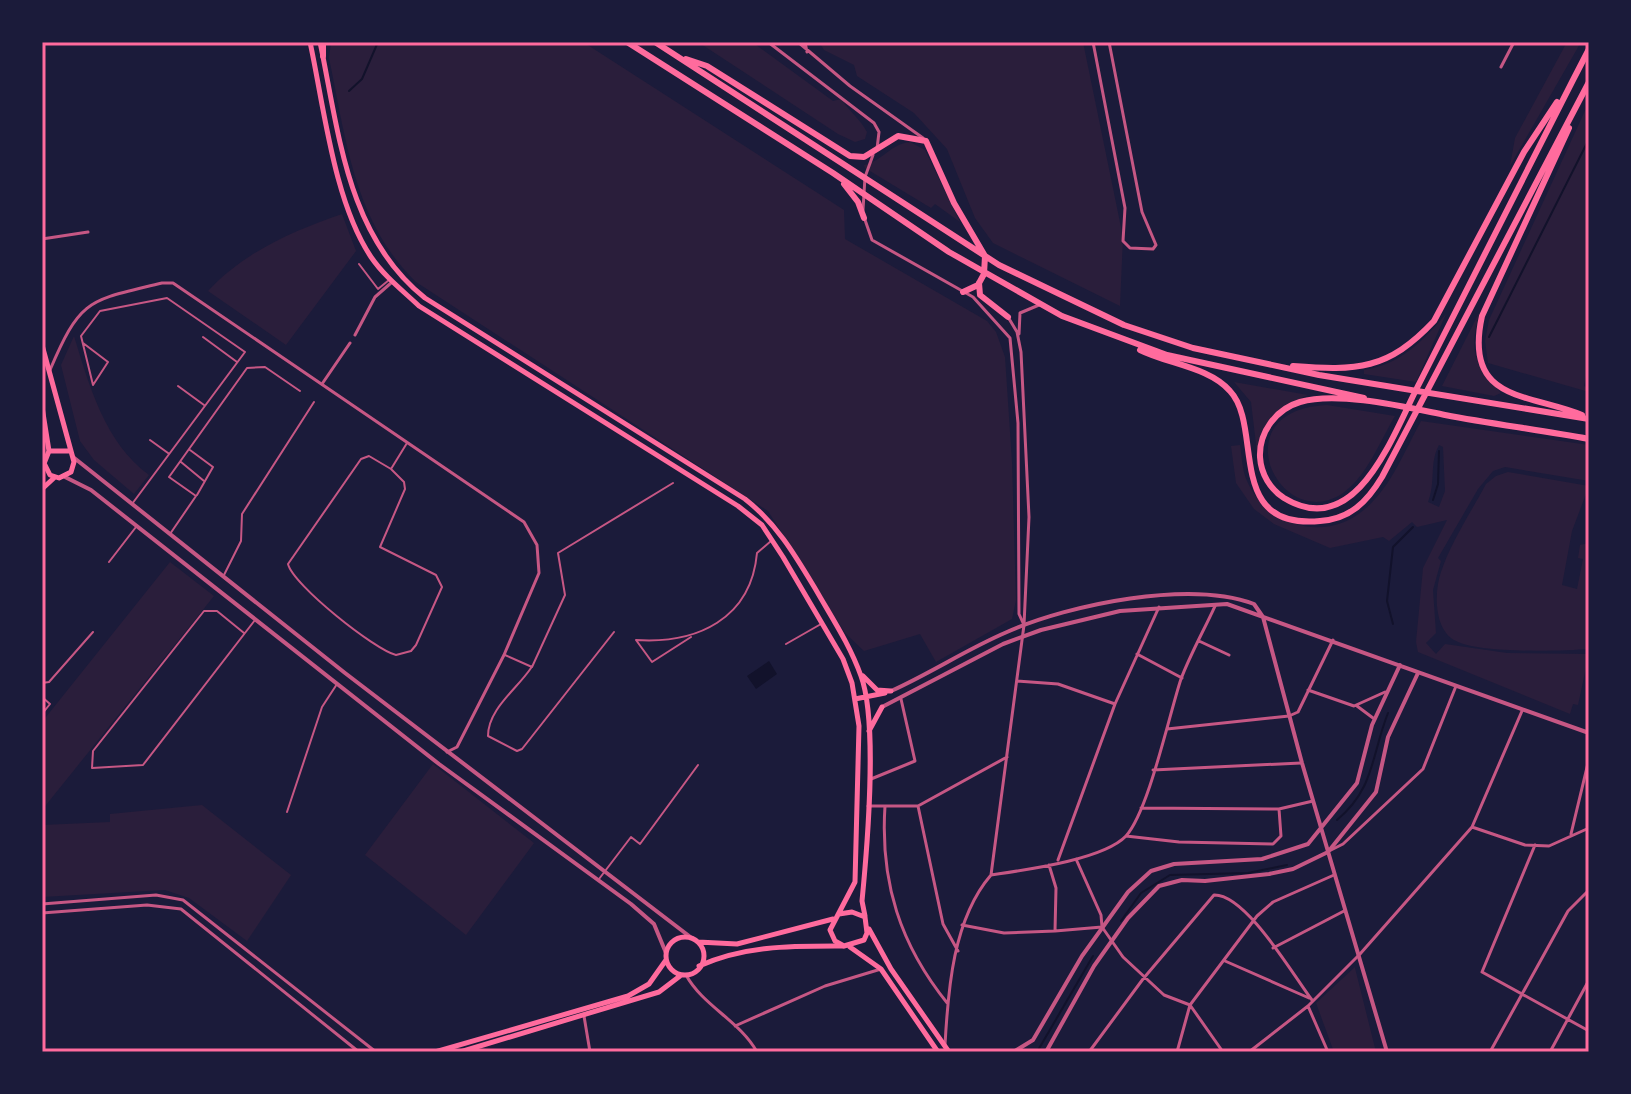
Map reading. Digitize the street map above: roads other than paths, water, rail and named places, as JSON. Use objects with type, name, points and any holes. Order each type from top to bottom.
[{"type":"highway","points":[[321,42],[323,56]]},
{"type":"highway","points":[[627,42],[833,173],[863,196],[984,274],[1039,305],[1219,382],[1231,391],[1243,413],[1250,474],[1260,495],[1286,517],[1310,522],[1339,518],[1354,511],[1382,477],[1589,83]]},
{"type":"highway","points":[[655,42],[985,256],[1124,325],[1193,348],[1260,363],[1589,418]]},
{"type":"highway","points":[[1383,402],[1310,400],[1282,411],[1269,424],[1261,449],[1262,467],[1268,483],[1287,500],[1312,509],[1345,502],[1364,483],[1589,49]]},
{"type":"highway","points":[[679,57],[707,66],[850,156],[864,157],[898,136],[926,141],[954,203],[985,256],[984,274],[972,290],[963,292]]},
{"type":"highway","points":[[1260,363],[1349,370],[1386,361],[1414,343],[1434,321],[1524,152],[1573,80]]},
{"type":"highway","points":[[1589,83],[1482,316],[1478,345],[1487,373],[1506,391],[1522,400],[1589,418]]},
{"type":"highway","points":[[833,173],[851,192],[864,218]]},
{"type":"highway","points":[[979,282],[980,295],[1008,317]]},
{"type":"highway","points":[[1130,344],[1219,368],[1383,402],[1589,439]]},
{"type":"main road","points":[[310,42],[347,207],[364,246],[391,281],[419,306],[738,506],[762,525],[843,659],[859,726],[855,882],[839,914],[833,919],[737,944],[720,946],[696,940],[675,940],[649,984],[628,996],[435,1052]]},
{"type":"main road","points":[[323,56],[358,209],[372,239],[393,269],[425,298],[765,515],[792,550],[849,647],[866,699],[868,806],[862,901],[867,927],[884,959],[947,1049]]},
{"type":"main road","points":[[42,345],[68,451],[73,457],[73,467],[65,477],[55,477],[43,465],[49,451],[42,407]]},
{"type":"main road","points":[[49,451],[68,451]]},
{"type":"main road","points":[[42,489],[55,477]]},
{"type":"main road","points":[[859,671],[877,690],[891,691]]},
{"type":"main road","points":[[855,699],[891,691]]},
{"type":"main road","points":[[855,699],[867,710]]},
{"type":"main road","points":[[867,710],[882,707]]},
{"type":"main road","points":[[867,737],[882,707]]},
{"type":"main road","points":[[839,914],[852,912],[865,917]]},
{"type":"main road","points":[[833,919],[833,937],[881,969],[938,1052]]},
{"type":"main road","points":[[460,1052],[659,992],[699,966],[741,952],[773,946],[847,946],[864,940],[867,927]]},
{"type":"main road","points":[[696,940],[704,957],[699,966]]},
{"type":"main road","points":[[666,957],[669,969],[683,976]]},
{"type":"street","points":[[768,42],[874,123],[879,132],[877,147],[865,177],[864,218],[868,234],[876,243],[963,292],[996,320],[1010,338],[1018,423],[1021,516],[1019,614],[1024,625]]},
{"type":"street","points":[[798,42],[810,55],[926,141]]},
{"type":"street","points":[[805,42],[810,55]]},
{"type":"street","points":[[1093,42],[1125,208],[1123,241],[1130,248],[1153,249],[1156,245],[1142,212],[1109,42]]},
{"type":"street","points":[[1501,67],[1514,42]]},
{"type":"street","points":[[42,239],[88,232]]},
{"type":"street","points":[[355,335],[375,297],[391,281]]},
{"type":"street","points":[[49,373],[70,329],[89,303],[167,282],[516,515],[535,537],[539,573],[504,655],[457,747],[447,752],[439,764]]},
{"type":"street","points":[[1039,305],[1020,313],[1029,517],[1024,625],[991,875],[962,925],[948,1004],[947,1049],[1015,1051],[1033,1040],[1062,985],[1102,927],[1133,887],[1161,866],[1241,862],[1290,853],[1308,844],[1357,783],[1375,720],[1401,665]]},
{"type":"street","points":[[1008,317],[1019,342]]},
{"type":"street","points":[[322,384],[350,343]]},
{"type":"street","points":[[1018,423],[1027,420]]},
{"type":"street","points":[[73,457],[345,673],[696,940]]},
{"type":"street","points":[[65,477],[91,490],[439,764],[650,919],[666,957]]},
{"type":"street","points":[[1021,516],[1029,517]]},
{"type":"street","points":[[211,583],[218,572]]},
{"type":"street","points":[[891,691],[1024,625],[1133,600],[1217,594],[1254,604],[1263,617],[1320,828],[1387,1052]]},
{"type":"street","points":[[991,875],[1076,859],[1126,836],[1140,808],[1182,678],[1216,604]]},
{"type":"street","points":[[882,707],[1022,636],[1104,614],[1159,607],[1227,604],[1589,733]]},
{"type":"street","points":[[1058,861],[1115,704],[1159,607]]},
{"type":"street","points":[[1167,729],[1289,716],[1298,712],[1333,640]]},
{"type":"street","points":[[1199,641],[1229,655]]},
{"type":"street","points":[[1137,654],[1182,678]]},
{"type":"street","points":[[1328,852],[1376,792],[1388,737],[1418,672]]},
{"type":"street","points":[[337,683],[345,673]]},
{"type":"street","points":[[1017,681],[1058,684],[1115,704]]},
{"type":"street","points":[[1046,1052],[1082,985],[1145,898],[1168,882],[1269,874],[1293,869],[1343,844],[1423,769],[1456,686]]},
{"type":"street","points":[[1308,690],[1357,706],[1375,720]]},
{"type":"street","points":[[1357,706],[1389,690]]},
{"type":"street","points":[[868,781],[915,761],[901,699]]},
{"type":"street","points":[[1249,1052],[1308,1006],[1360,954],[1472,827],[1522,710]]},
{"type":"street","points":[[868,806],[918,806],[1007,757]]},
{"type":"street","points":[[1571,834],[1589,759]]},
{"type":"street","points":[[1153,770],[1302,763]]},
{"type":"street","points":[[1140,808],[1279,809],[1313,801]]},
{"type":"street","points":[[885,806],[888,872],[903,936],[948,1004]]},
{"type":"street","points":[[918,806],[943,924],[958,951]]},
{"type":"street","points":[[1126,836],[1179,842],[1273,844],[1281,836],[1279,809]]},
{"type":"street","points":[[1472,827],[1549,846],[1589,828]]},
{"type":"street","points":[[1535,845],[1482,972],[1589,1031]]},
{"type":"street","points":[[1076,859],[1101,915],[1102,927],[1112,942],[1143,979],[1164,995],[1190,1005],[1223,1052]]},
{"type":"street","points":[[1049,864],[1056,888],[1055,931]]},
{"type":"street","points":[[1177,1052],[1190,1005],[1254,921],[1273,902],[1335,875]]},
{"type":"street","points":[[1490,1052],[1568,911],[1589,890]]},
{"type":"street","points":[[42,904],[156,895],[183,900],[376,1052]]},
{"type":"street","points":[[1089,1052],[1143,979],[1214,895],[1233,900],[1254,921],[1312,1000]]},
{"type":"street","points":[[42,913],[147,905],[181,909],[359,1052]]},
{"type":"street","points":[[1273,948],[1345,910]]},
{"type":"street","points":[[962,925],[1004,933],[1102,927]]},
{"type":"street","points":[[1225,961],[1312,1000]]},
{"type":"street","points":[[735,1026],[825,986],[881,969]]},
{"type":"street","points":[[683,976],[757,1052]]},
{"type":"street","points":[[1550,1052],[1589,980]]},
{"type":"street","points":[[1308,1006],[1328,1052]]},
{"type":"street","points":[[584,1015],[590,1052]]},
{"type":"lane","points":[[359,264],[378,289],[391,281]]},
{"type":"lane","points":[[83,343],[108,362],[93,385],[81,336],[100,311],[167,298],[245,352],[131,505]]},
{"type":"lane","points":[[203,337],[238,363]]},
{"type":"lane","points":[[196,496],[169,477],[247,368],[265,367],[300,391]]},
{"type":"lane","points":[[178,386],[205,406]]},
{"type":"lane","points":[[223,576],[241,541],[242,514],[314,402]]},
{"type":"lane","points":[[150,440],[169,454]]},
{"type":"lane","points":[[391,469],[407,442]]},
{"type":"lane","points":[[169,535],[213,467],[189,449]]},
{"type":"lane","points":[[369,456],[391,469],[400,476],[405,489],[380,547],[436,575],[442,587],[416,645],[411,651],[396,655],[321,601],[301,584],[288,564],[361,459],[369,456]]},
{"type":"lane","points":[[180,462],[205,481]]},
{"type":"lane","points":[[614,632],[522,749],[517,751],[488,736],[488,727],[508,694],[532,667],[565,595],[558,553],[673,483]]},
{"type":"lane","points":[[109,562],[137,526]]},
{"type":"lane","points":[[691,637],[636,640],[652,662],[691,637],[735,606],[753,574],[757,553],[772,540]]},
{"type":"lane","points":[[244,633],[217,611],[204,611],[93,751],[92,768],[143,765],[256,619]]},
{"type":"lane","points":[[786,644],[822,623]]},
{"type":"lane","points":[[42,683],[49,682],[93,632]]},
{"type":"lane","points":[[504,655],[532,667]]},
{"type":"lane","points":[[287,812],[322,707],[337,683]]},
{"type":"lane","points":[[42,697],[50,704],[42,714]]},
{"type":"lane","points":[[598,880],[631,837],[640,844],[698,765]]},
{"type":"waterway","points":[[349,91],[362,79],[378,42]]},
{"type":"waterway","points":[[1489,337],[1589,139]]},
{"type":"waterway","points":[[1433,500],[1438,484],[1439,451]]},
{"type":"waterway","points":[[1393,624],[1387,601],[1393,547],[1413,527]]},
{"type":"waterway","points":[[1337,820],[1359,796],[1388,713]]},
{"type":"waterway","points":[[1121,921],[1141,893],[1170,875],[1248,873],[1287,865]]},
{"type":"waterway","points":[[1037,1052],[1093,956]]}]
